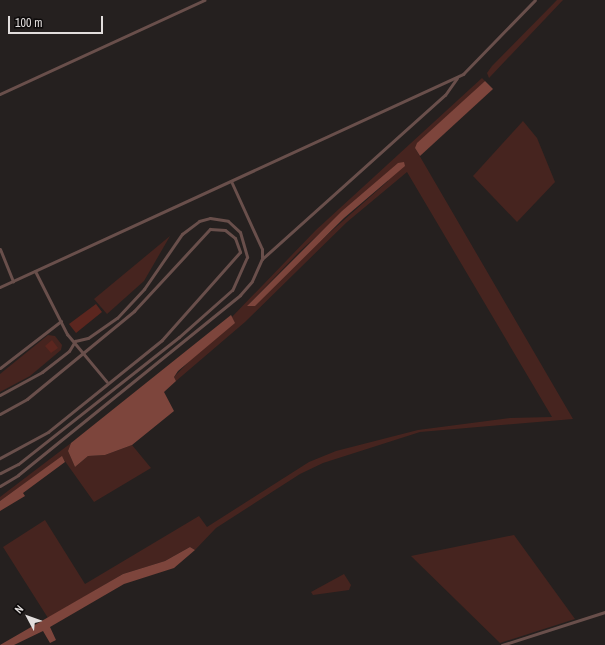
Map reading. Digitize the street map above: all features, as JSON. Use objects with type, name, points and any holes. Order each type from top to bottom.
[{"type":"lane","points":[[0,94],[204,0]]},
{"type":"lane","points":[[0,287],[458,76],[469,70],[535,0]]},
{"type":"lane","points":[[0,486],[18,475],[240,295],[252,281],[262,259],[445,95],[458,76]]},
{"type":"lane","points":[[231,181],[262,249],[262,259]]},
{"type":"lane","points":[[0,395],[42,372],[69,351],[75,341],[88,338],[117,318],[144,289],[182,234],[198,221],[210,218],[228,222],[240,232],[247,257],[232,290],[173,342],[18,464],[0,473]]},
{"type":"lane","points":[[0,414],[27,399],[134,311],[210,229],[225,230],[235,238],[240,252],[162,340],[107,382],[48,432],[0,458]]},
{"type":"lane","points":[[0,249],[13,281]]},
{"type":"lane","points":[[34,271],[61,321],[107,382]]},
{"type":"lane","points":[[0,368],[61,321]]},
{"type":"lane","points":[[502,645],[605,612]]},
{"type":"shaded area","points":[[557,0],[563,0],[489,78],[487,73],[492,66]]},
{"type":"shaded area","points":[[482,78],[485,81],[415,148],[573,419],[420,432],[323,463],[300,474],[216,528],[195,550],[190,547],[165,561],[123,574],[48,618],[3,547],[45,520],[85,584],[199,516],[207,527],[309,462],[336,451],[418,430],[510,418],[552,417],[407,172],[347,222],[245,322],[176,381],[174,377],[316,230]],"holes":[[[386,174],[388,181],[247,306],[300,251]]]},
{"type":"shaded area","points":[[485,81],[493,89],[420,156],[415,148],[417,143]]},
{"type":"shaded area","points":[[523,121],[537,138],[555,182],[517,222],[473,176]]},
{"type":"shaded area","points":[[404,162],[405,166],[344,218],[255,306],[247,306],[342,211],[398,163]]},
{"type":"shaded area","points":[[170,236],[144,281],[107,314],[94,299]]},
{"type":"shaded area","points":[[231,315],[235,323],[178,371],[174,377],[176,381],[164,392],[174,411],[132,445],[105,455],[88,456],[75,467],[68,451],[71,443]]},
{"type":"shaded area","points":[[48,335],[55,336],[62,345],[61,350],[30,376],[0,392],[0,374]]},
{"type":"shaded area","points":[[71,443],[68,451],[75,467],[88,456],[105,455],[132,445],[151,468],[94,502],[62,457],[0,501],[0,497]]},
{"type":"shaded area","points":[[62,456],[65,462],[23,493],[25,496],[0,511],[0,501]]},
{"type":"shaded area","points":[[514,535],[575,619],[500,643],[411,556]]},
{"type":"shaded area","points":[[190,547],[195,550],[174,568],[124,584],[50,627],[56,640],[50,643],[43,631],[14,645],[0,645],[123,574],[165,561]]},
{"type":"shaded area","points":[[344,574],[351,585],[349,590],[313,595],[311,592]]},
{"type":"building","points":[[96,304],[102,312],[76,333],[69,324]]},
{"type":"building","points":[[52,340],[58,348],[51,353],[45,346]]}]
